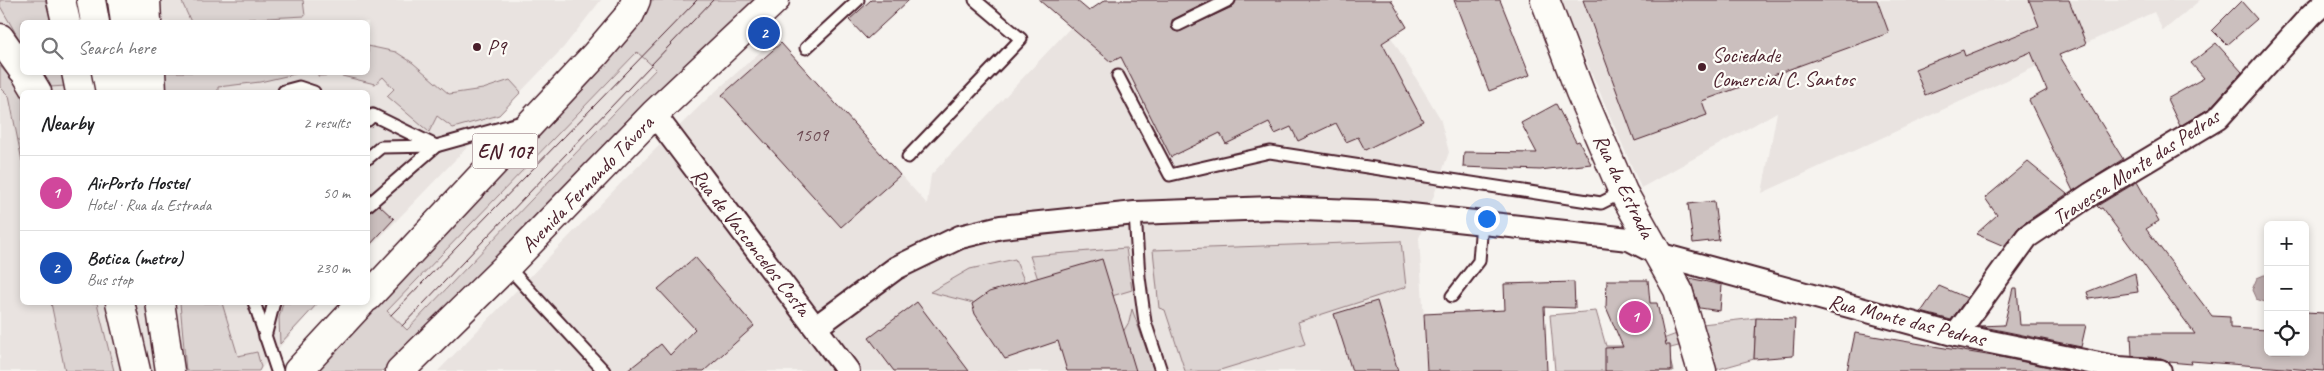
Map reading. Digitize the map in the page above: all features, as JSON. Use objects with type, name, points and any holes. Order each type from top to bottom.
[{"type":"main road","points":[[61,0],[66,20]]},
{"type":"main road","points":[[91,0],[95,20]]},
{"type":"main road","points":[[122,0],[125,20]]},
{"type":"main road","points":[[146,0],[147,20]]},
{"type":"main road","name":"EN 107","points":[[370,295],[595,55],[630,14],[636,0]]},
{"type":"main road","name":"Avenida Fernando Távora","points":[[400,371],[507,266],[654,114],[775,0]]},
{"type":"main road","name":"Rua da Estrada","points":[[1545,0],[1580,92],[1623,192],[1678,290],[1702,371]]},
{"type":"main road","points":[[0,38],[20,66]]},
{"type":"main road","points":[[27,75],[36,90]]},
{"type":"main road","points":[[77,75],[80,90]]},
{"type":"main road","points":[[107,75],[110,90]]},
{"type":"main road","points":[[131,75],[134,90]]},
{"type":"main road","points":[[151,75],[152,90]]},
{"type":"main road","points":[[160,305],[170,371]]},
{"type":"main road","points":[[298,371],[359,305]]},
{"type":"main road","points":[[120,306],[136,371]]},
{"type":"street","name":"Travessa Monte das Pedras","points":[[1956,335],[2027,238],[2091,194],[2218,118],[2324,3]]},
{"type":"street","name":"Rua de Vasconcelos Costa","points":[[654,114],[848,371]]},
{"type":"street","name":"Rua Monte das Pedras","points":[[816,327],[896,268],[960,237],[1001,227],[1135,213],[1272,208],[1384,212],[1628,239],[1658,254],[1956,335],[2117,369],[2160,371]]},
{"type":"lane","points":[[806,48],[858,0]]},
{"type":"lane","points":[[908,157],[1020,39],[974,0]]},
{"type":"lane","points":[[1178,26],[1229,0]]},
{"type":"lane","points":[[1118,76],[1170,175],[1270,152],[1601,203],[1623,192]]},
{"type":"lane","points":[[288,90],[299,87],[308,90]]},
{"type":"lane","points":[[370,116],[436,146]]},
{"type":"lane","points":[[370,156],[381,148],[436,146],[489,133],[536,118]]},
{"type":"lane","points":[[370,203],[436,146]]},
{"type":"lane","points":[[1135,213],[1139,277],[1145,322],[1161,371]]},
{"type":"lane","points":[[1452,296],[1479,261],[1482,222]]},
{"type":"lane","points":[[507,266],[604,371]]},
{"type":"lane","points":[[255,305],[264,338],[277,371]]},
{"type":"lane","points":[[264,338],[273,305]]},
{"type":"shaded area","points":[[0,0],[601,0],[563,48],[370,248],[370,90],[20,90],[20,305],[316,305],[259,371],[0,371]]},
{"type":"shaded area","points":[[0,0],[50,0],[55,20],[20,20],[20,41],[0,6]]},
{"type":"shaded area","points":[[181,0],[303,0],[305,16],[229,20],[190,20]]},
{"type":"shaded area","points":[[648,0],[754,0],[382,371],[314,371],[383,292],[529,147],[595,77],[633,29]],"holes":[[[637,52],[656,69],[407,330],[387,311]]]},
{"type":"shaded area","points":[[1249,0],[1391,37],[1440,118],[1449,152],[1419,238],[1427,371],[438,371],[623,181],[707,99],[776,38],[927,204],[931,175],[1071,27],[1111,62]]},
{"type":"shaded area","points":[[1560,0],[2200,0],[2163,31],[2154,12],[1762,193],[1777,112],[1641,188]]},
{"type":"shaded area","points":[[370,46],[396,52],[413,63],[449,94],[483,89],[510,80],[521,92],[499,115],[453,128],[437,116],[429,132],[387,96],[394,89],[383,77],[375,84],[338,75],[370,75]]},
{"type":"shaded area","points":[[637,51],[656,68],[407,330],[402,326],[387,311]]},
{"type":"shaded area","points":[[0,66],[21,90],[20,151],[9,96],[0,87]]},
{"type":"shaded area","points":[[41,75],[63,75],[66,86],[50,87]]},
{"type":"shaded area","points":[[165,75],[290,75],[260,82],[218,87],[218,90],[167,90]]},
{"type":"shaded area","points":[[1401,241],[1406,287],[1298,322],[1305,344],[1217,371],[1185,371],[1165,310],[1159,308],[1153,250]]},
{"type":"shaded area","points":[[1126,248],[1132,290],[1112,296],[1041,288],[1030,256]]},
{"type":"shaded area","points":[[1015,259],[1029,292],[981,305],[930,292],[970,269]]},
{"type":"shaded area","points":[[2264,275],[2264,302],[2256,299],[2252,290],[2257,278]]},
{"type":"shaded area","points":[[51,305],[98,305],[114,371],[65,371]]},
{"type":"shaded area","points":[[180,305],[223,305],[238,356],[257,352],[261,367],[259,371],[186,371]]},
{"type":"shaded area","points":[[282,305],[316,305],[280,344],[279,318]]},
{"type":"shaded area","points":[[1132,309],[1154,371],[1130,371],[1123,332],[1129,322]]},
{"type":"shaded area","points":[[1596,311],[1606,346],[1644,346],[1682,332],[1686,344],[1667,349],[1673,371],[1555,371],[1550,315]]},
{"type":"shaded area","points":[[1756,318],[1754,359],[1715,370],[1702,324]]},
{"type":"building","points":[[871,0],[909,0],[867,39],[849,20]]},
{"type":"building","points":[[1039,0],[1076,0],[1089,11],[1105,0],[1212,0],[1172,20],[1172,29],[1178,32],[1232,7],[1236,0],[1391,0],[1407,27],[1382,43],[1423,121],[1365,150],[1358,137],[1346,142],[1336,123],[1298,141],[1291,127],[1275,134],[1269,123],[1226,144],[1220,133],[1171,157],[1121,57],[1111,62]]},
{"type":"building","points":[[1454,0],[1500,0],[1530,75],[1489,91]]},
{"type":"building","name":"Sociedade Comercial C. Santos","points":[[1583,0],[1877,0],[1889,33],[1702,101],[1707,115],[1635,141]]},
{"type":"building","points":[[2029,0],[2069,0],[2086,44],[2059,55],[2123,159],[2073,191],[2029,100],[2047,90],[2031,52],[1925,95],[1915,69],[1963,50],[1965,56],[2039,26]]},
{"type":"building","points":[[2241,1],[2257,19],[2227,45],[2212,30]]},
{"type":"building","points":[[781,43],[900,175],[841,227],[722,95]]},
{"type":"building","points":[[2216,43],[2242,72],[2210,108],[2180,126],[2167,99],[2204,78],[2191,63]]},
{"type":"building","points":[[1556,104],[1576,142],[1579,141],[1591,164],[1540,170],[1463,167],[1464,152],[1537,153],[1521,123]]},
{"type":"building","points":[[2028,162],[2067,194],[2020,226],[2004,246],[1976,234],[1997,215],[1985,198]]},
{"type":"building","points":[[2137,182],[2159,221],[2146,229],[2212,316],[2230,317],[2230,328],[2264,330],[2264,356],[2309,356],[2309,312],[2324,313],[2324,371],[2191,361],[2192,364],[2169,362],[2161,358],[2132,356],[2131,334],[2195,334],[2102,208],[2100,209],[2097,206]]},
{"type":"building","points":[[1714,201],[1719,240],[1693,243],[1688,204]]},
{"type":"building","points":[[379,205],[394,219],[370,245],[370,211]]},
{"type":"building","points":[[695,257],[754,326],[704,371],[627,371],[661,344],[670,355],[695,329],[658,289]]},
{"type":"building","points":[[1102,259],[1136,371],[1067,371],[1058,341],[1005,359],[975,314],[972,304],[989,292]]},
{"type":"building","points":[[2135,273],[2138,292],[2089,299],[2087,292]]},
{"type":"building","points":[[1689,278],[1722,285],[1720,311],[1700,308]]},
{"type":"building","points":[[1607,280],[1648,280],[1650,303],[1657,303],[1666,345],[1670,345],[1671,371],[1605,371],[1605,348],[1623,347],[1606,307]]},
{"type":"building","points":[[1574,282],[1575,308],[1544,307],[1547,371],[1427,371],[1424,314],[1505,310],[1504,284]]},
{"type":"building","points":[[1939,286],[1967,298],[1951,320],[1921,312]]},
{"type":"building","points":[[2013,288],[2017,288],[2020,325],[2086,325],[2081,347],[1979,326],[2004,325]]},
{"type":"building","points":[[1377,301],[1398,371],[1352,371],[1334,314]]},
{"type":"building","points":[[917,302],[969,371],[894,371],[869,338]]},
{"type":"building","points":[[1756,318],[1795,319],[1793,356],[1754,359]]},
{"type":"building","points":[[1855,333],[2005,358],[2068,371],[1847,371]]},
{"type":"tram line","points":[[391,315],[697,0]]},
{"type":"tram line","points":[[402,326],[713,0]]},
{"type":"place","name":"Botica (metro)","points":[[764,33]]},
{"type":"place","name":"P9","points":[[477,47]]},
{"type":"place","name":"Sociedade Comercial C. Santos","points":[[1702,67]]},
{"type":"place","name":"AirPorto Hostel","points":[[1635,317]]}]
